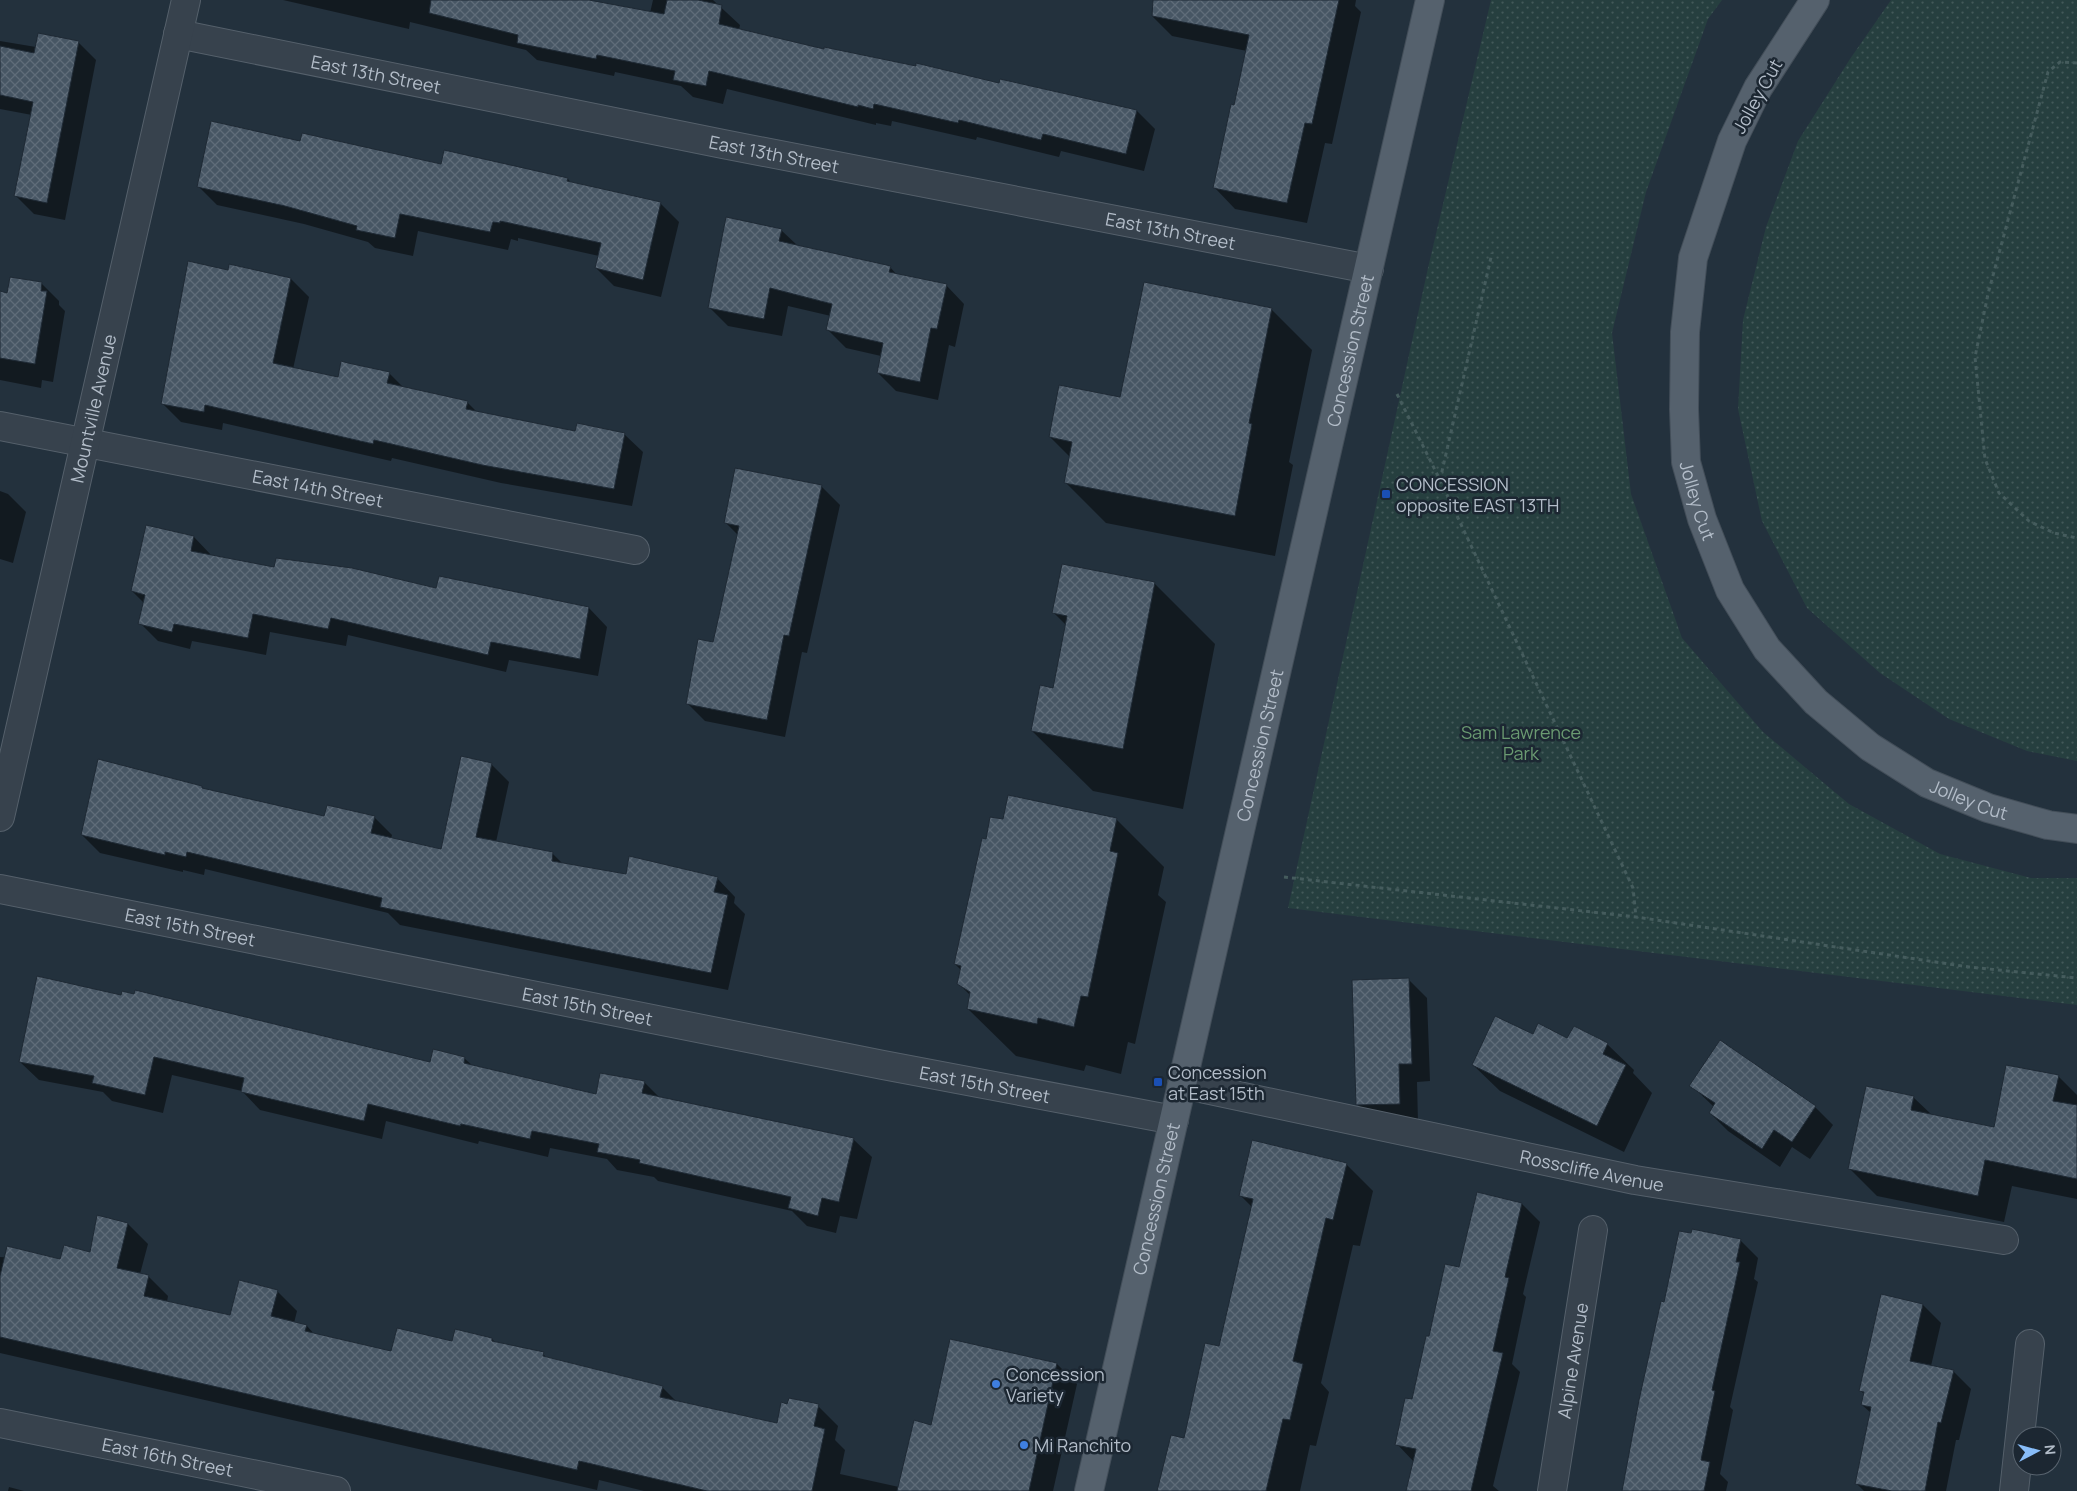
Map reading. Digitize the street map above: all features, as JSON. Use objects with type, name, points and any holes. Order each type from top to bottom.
[{"type":"main road","name":"Concession Street","points":[[1089,1491],[1430,0]]},
{"type":"main road","name":"Jolley Cut","points":[[1815,0],[1758,88],[1732,141],[1693,258],[1685,332],[1684,409],[1686,462],[1702,519],[1730,590],[1767,649],[1816,702],[1870,747],[1927,783],[1988,808],[2048,825],[2077,829]]},
{"type":"street","name":"Mountville Avenue","points":[[0,817],[186,0]]},
{"type":"street","name":"East 13th Street","points":[[178,34],[732,146],[1369,269]]},
{"type":"street","name":"East 14th Street","points":[[0,426],[635,550]]},
{"type":"street","name":"East 15th Street","points":[[0,890],[873,1063],[1174,1120]]},
{"type":"street","name":"Rosscliffe Avenue","points":[[1182,1084],[1635,1180],[2004,1240]]},
{"type":"street","name":"Alpine Avenue","points":[[1552,1491],[1593,1230]]},
{"type":"street","points":[[2014,1491],[2030,1344]]},
{"type":"street","name":"East 16th Street","points":[[0,1424],[336,1491]]},
{"type":"path","points":[[2077,63],[2060,62],[2048,72],[1988,294],[1975,357],[1985,459],[1999,493],[2029,521],[2054,533],[2077,538]]},
{"type":"path","points":[[1440,480],[1492,254]]},
{"type":"path","points":[[1397,394],[1440,480],[1633,888],[1636,917]]},
{"type":"path","points":[[1284,877],[1636,917],[1969,967],[2077,978]]},
{"type":"green space","name":"Sam Lawrence Park","points":[[1491,0],[1722,0],[1708,19],[1646,192],[1612,333],[1631,494],[1682,638],[1763,732],[1849,804],[1940,854],[2031,878],[2077,878],[2077,1005],[1288,908],[1428,268]]},
{"type":"green space","points":[[1891,0],[2077,0],[2077,761],[2027,751],[1949,719],[1880,673],[1807,608],[1762,521],[1738,409],[1743,320],[1766,227],[1798,141],[1850,59]]},
{"type":"building","points":[[431,0],[589,0],[664,14],[667,0],[698,0],[722,5],[719,24],[824,49],[824,47],[916,66],[916,63],[999,83],[1000,79],[1137,110],[1126,154],[1043,134],[1041,140],[959,120],[958,123],[874,104],[873,109],[858,105],[858,107],[709,71],[706,86],[673,80],[675,71],[597,55],[596,59],[517,43],[518,35],[429,13]]},
{"type":"building","points":[[1153,0],[1339,0],[1312,124],[1305,123],[1287,203],[1213,188],[1231,104],[1234,105],[1249,35],[1152,16]]},
{"type":"building","points":[[38,33],[79,41],[47,203],[14,196],[33,102],[0,95],[0,46],[34,53]]},
{"type":"building","points":[[211,121],[300,141],[302,133],[441,164],[444,150],[568,178],[567,181],[661,202],[643,280],[595,268],[601,243],[500,221],[500,223],[493,222],[490,232],[400,214],[395,238],[356,230],[357,226],[285,206],[197,187]]},
{"type":"building","points":[[726,217],[782,229],[779,241],[891,266],[889,272],[947,284],[937,329],[931,328],[920,382],[877,373],[883,343],[826,330],[832,304],[770,288],[764,319],[708,308]]},
{"type":"building","points":[[188,261],[228,270],[229,264],[291,278],[273,363],[338,377],[341,361],[390,372],[387,383],[468,401],[466,409],[575,431],[577,423],[625,433],[614,489],[482,465],[374,440],[373,444],[205,405],[204,412],[161,404]]},
{"type":"building","points":[[10,277],[42,282],[41,291],[47,291],[35,364],[0,358],[0,291],[7,293]]},
{"type":"building","points":[[1144,282],[1272,308],[1249,423],[1252,424],[1235,516],[1064,483],[1072,442],[1049,437],[1059,385],[1120,397]]},
{"type":"building","points":[[735,468],[822,485],[789,636],[784,635],[767,720],[686,704],[698,639],[713,642],[739,526],[724,523]]},
{"type":"building","points":[[146,525],[194,536],[191,551],[274,567],[276,558],[352,568],[436,588],[439,576],[589,607],[580,659],[491,642],[488,655],[331,618],[328,629],[253,614],[248,638],[174,624],[172,632],[138,624],[145,595],[131,591]]},
{"type":"building","points":[[1062,564],[1155,582],[1123,749],[1031,731],[1040,685],[1053,688],[1067,616],[1052,613]]},
{"type":"building","points":[[461,756],[492,763],[476,837],[553,852],[552,861],[626,874],[629,856],[718,877],[714,892],[728,895],[711,973],[380,907],[382,898],[187,852],[186,857],[165,852],[165,855],[81,835],[98,759],[202,786],[202,788],[324,816],[327,805],[375,816],[371,833],[441,849]]},
{"type":"building","points":[[1008,795],[1117,818],[1110,851],[1118,853],[1088,997],[1081,996],[1074,1027],[1038,1018],[1037,1024],[967,1009],[970,992],[957,984],[961,966],[954,964],[982,838],[986,839],[990,817],[1003,819]]},
{"type":"building","points":[[37,976],[121,995],[122,991],[134,994],[135,990],[430,1062],[433,1049],[465,1057],[464,1063],[596,1094],[600,1073],[645,1081],[642,1093],[854,1138],[839,1202],[822,1198],[818,1216],[788,1208],[791,1197],[639,1163],[640,1160],[597,1152],[599,1144],[532,1131],[530,1139],[461,1124],[460,1126],[368,1104],[364,1121],[241,1092],[244,1078],[154,1057],[145,1095],[92,1083],[94,1076],[19,1062]]},
{"type":"building","points":[[1409,978],[1412,1064],[1399,1064],[1400,1104],[1356,1105],[1352,980]]},
{"type":"building","points":[[1495,1016],[1533,1034],[1538,1023],[1567,1038],[1574,1026],[1608,1043],[1603,1054],[1626,1065],[1597,1126],[1472,1065]]},
{"type":"building","points":[[1720,1040],[1816,1106],[1792,1142],[1774,1130],[1762,1149],[1709,1113],[1715,1103],[1689,1086]]},
{"type":"building","points":[[2006,1065],[2059,1075],[2053,1101],[2077,1105],[2077,1179],[1985,1160],[1978,1196],[1848,1169],[1866,1086],[1914,1096],[1911,1110],[1994,1127]]},
{"type":"building","points":[[1252,1140],[1347,1163],[1333,1220],[1326,1218],[1293,1361],[1303,1364],[1290,1420],[1283,1419],[1266,1491],[1157,1491],[1171,1435],[1184,1438],[1205,1343],[1219,1346],[1253,1199],[1239,1196]]},
{"type":"building","points":[[1477,1192],[1522,1203],[1505,1277],[1509,1278],[1493,1351],[1503,1353],[1471,1491],[1406,1491],[1416,1449],[1395,1445],[1405,1398],[1412,1399],[1426,1336],[1429,1336],[1445,1264],[1459,1267]]},
{"type":"building","points":[[97,1215],[128,1223],[117,1268],[149,1275],[144,1296],[230,1315],[239,1280],[278,1290],[271,1316],[307,1325],[305,1331],[391,1351],[397,1328],[452,1341],[455,1329],[492,1338],[492,1341],[544,1352],[543,1356],[663,1386],[660,1397],[777,1423],[781,1402],[787,1404],[789,1398],[819,1404],[814,1426],[825,1429],[812,1491],[707,1491],[579,1461],[577,1470],[0,1337],[0,1276],[7,1246],[60,1259],[64,1245],[90,1252]]},
{"type":"building","points":[[1692,1229],[1741,1239],[1736,1262],[1740,1262],[1712,1390],[1715,1391],[1701,1460],[1710,1462],[1704,1491],[1622,1491],[1639,1400],[1661,1301],[1664,1302],[1679,1231],[1691,1233]]},
{"type":"building","points":[[1881,1294],[1923,1304],[1910,1361],[1954,1370],[1941,1423],[1938,1422],[1925,1491],[1892,1491],[1855,1484],[1871,1407],[1861,1405],[1864,1392],[1859,1391]]},
{"type":"building","points":[[950,1339],[1057,1363],[1029,1491],[897,1491],[914,1420],[931,1425]]},
{"type":"place","name":"CONCESSION opposite EAST 13TH","points":[[1386,494]]},
{"type":"place","name":"Concession at East 15th","points":[[1158,1082]]},
{"type":"place","name":"Concession Variety","points":[[996,1384]]},
{"type":"place","name":"Mi Ranchito","points":[[1024,1445]]}]
